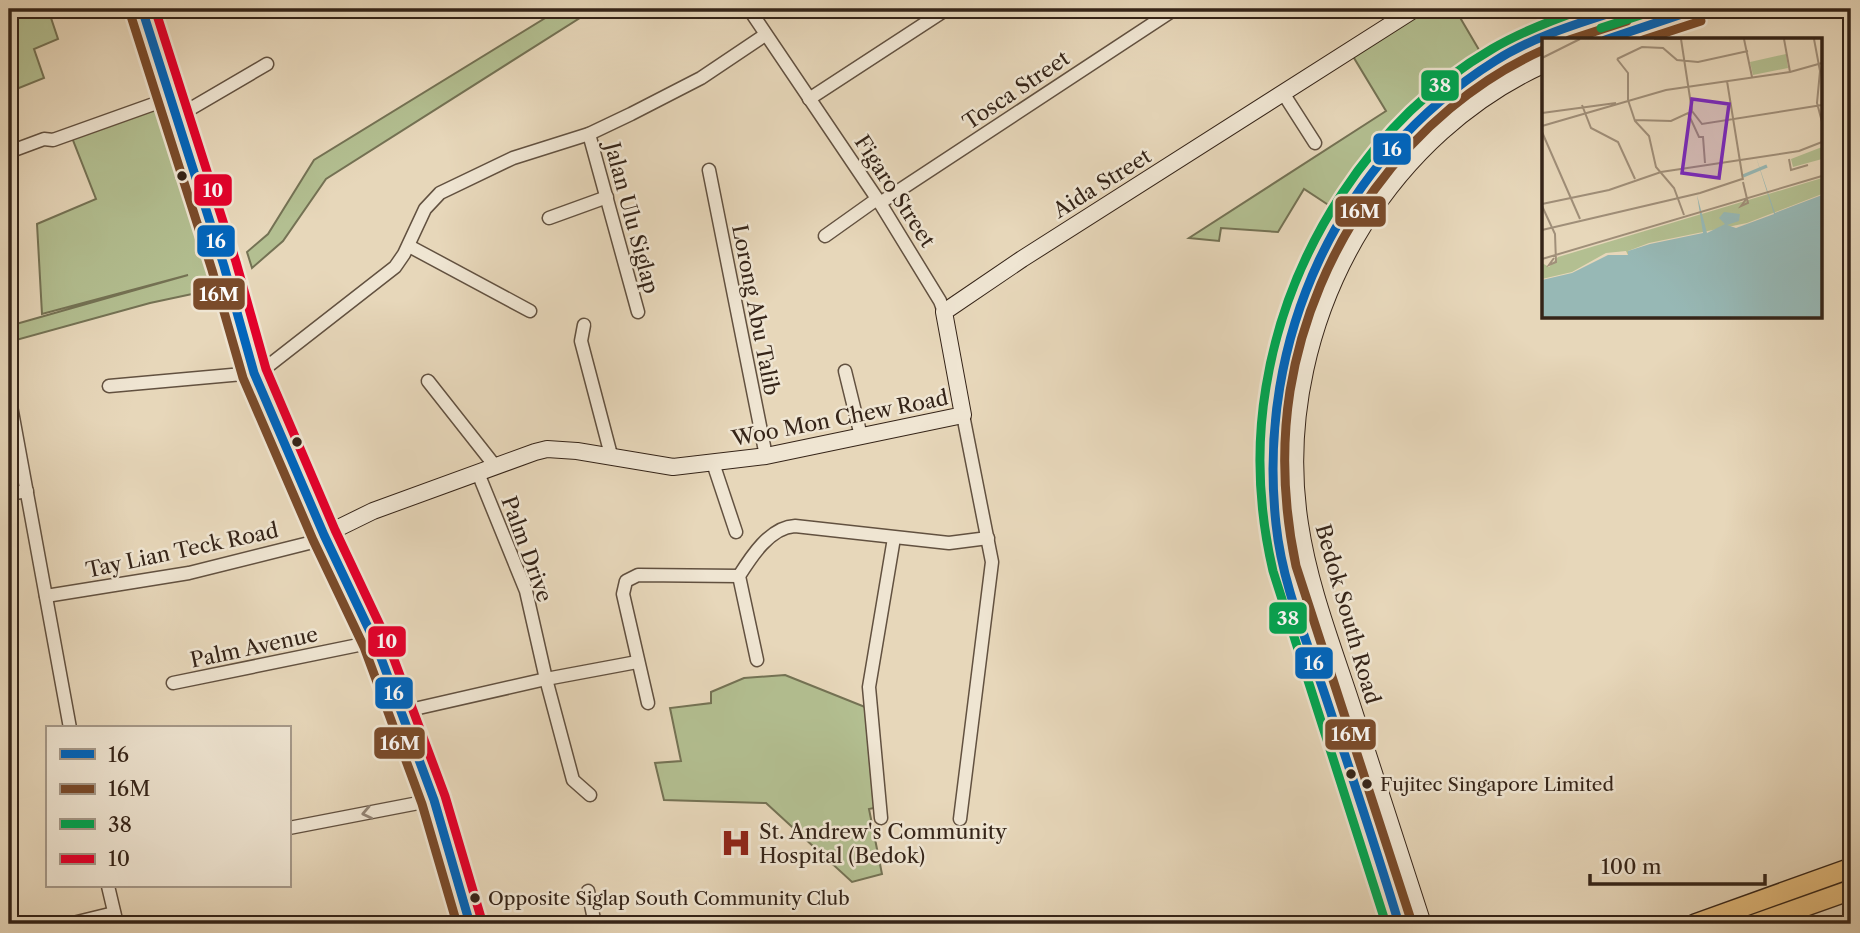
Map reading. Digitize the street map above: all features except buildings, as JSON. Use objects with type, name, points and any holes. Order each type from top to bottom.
[{"type":"main road","points":[[142,9],[181,113],[259,371],[328,533],[379,641],[443,798],[478,924]]},
{"type":"main road","points":[[152,9],[173,95]]},
{"type":"main road","name":"Aida Street","points":[[944,312],[1022,258],[1415,9]]},
{"type":"main road","name":"Bedok South Road","points":[[1543,38],[1623,9]]},
{"type":"main road","points":[[1611,38],[1697,9]]},
{"type":"main road","name":"Bedok South Road","points":[[1399,924],[1281,554],[1273,503],[1272,463],[1273,430],[1282,364],[1302,298],[1333,229],[1358,189],[1408,130],[1458,86],[1504,56],[1542,38]]},
{"type":"main road","name":"Bedok South Road","points":[[1423,924],[1321,610],[1304,548],[1296,476],[1296,435],[1304,373],[1324,307],[1355,239],[1404,169],[1447,127],[1498,89],[1542,66]]},
{"type":"main road","name":"Figaro Street","points":[[944,312],[963,415]]},
{"type":"main road","name":"Woo Mon Chew Road","points":[[328,533],[373,511],[547,449],[611,455],[673,467],[766,456],[963,415]]},
{"type":"main road","points":[[406,711],[470,924]]},
{"type":"main road","points":[[1695,924],[1851,868]]},
{"type":"main road","points":[[1755,924],[1851,890]]},
{"type":"street","name":"Figaro Street","points":[[749,9],[878,201],[944,312]]},
{"type":"street","points":[[809,99],[947,9]]},
{"type":"street","name":"Tosca Street","points":[[825,236],[1158,13],[1175,9]]},
{"type":"street","name":"Jalan Ulu Siglap","points":[[259,371],[391,270],[409,246],[425,209],[440,193],[513,158],[589,134],[701,78],[765,35]]},
{"type":"street","points":[[181,113],[267,64]]},
{"type":"street","points":[[1283,93],[1315,143]]},
{"type":"street","points":[[9,152],[44,139],[52,140],[173,95]]},
{"type":"street","name":"Jalan Ulu Siglap","points":[[589,134],[638,312]]},
{"type":"street","name":"Lorong Abu Talib","points":[[709,170],[766,456]]},
{"type":"street","points":[[549,218],[607,197]]},
{"type":"street","points":[[409,246],[530,311]]},
{"type":"street","points":[[584,325],[580,341],[611,455]]},
{"type":"street","points":[[109,386],[259,371]]},
{"type":"street","points":[[845,371],[861,436]]},
{"type":"street","points":[[428,382],[495,466]]},
{"type":"street","points":[[9,395],[70,726]]},
{"type":"street","name":"Woo Mon Chew Road","points":[[960,819],[992,562],[963,415]]},
{"type":"street","points":[[713,463],[736,532]]},
{"type":"street","name":"Palm Drive","points":[[478,473],[526,591],[573,780],[590,795]]},
{"type":"street","points":[[9,494],[27,491]]},
{"type":"street","points":[[739,576],[774,533],[789,526],[949,543],[988,538]]},
{"type":"street","name":"Tay Lian Teck Road","points":[[46,596],[189,573],[309,543],[328,533]]},
{"type":"street","points":[[881,818],[869,687],[894,538]]},
{"type":"street","points":[[648,703],[622,594],[626,581],[638,575],[739,576]]},
{"type":"street","points":[[739,576],[757,660]]},
{"type":"street","name":"Palm Avenue","points":[[173,683],[379,641]]},
{"type":"street","points":[[406,711],[546,679],[637,662]]},
{"type":"street","points":[[290,828],[434,800]]},
{"type":"street","points":[[69,924],[116,919],[108,888]]},
{"type":"street","points":[[588,891],[595,924]]},
{"type":"green space","points":[[9,9],[48,9],[58,39],[34,49],[44,78],[9,92]]},
{"type":"green space","points":[[560,9],[594,9],[326,179],[283,241],[252,268],[247,252],[268,234],[314,160]]},
{"type":"green space","points":[[1421,9],[1455,9],[1485,60],[1436,95],[1394,135],[1336,210],[1304,189],[1278,232],[1221,228],[1219,241],[1189,238],[1386,111],[1351,53]]},
{"type":"green space","points":[[168,96],[222,264],[206,269],[211,290],[150,303],[9,342],[9,326],[188,275],[42,314],[37,224],[96,199],[69,130]]},
{"type":"green space","points":[[785,675],[865,707],[874,808],[869,809],[882,874],[852,882],[766,803],[664,800],[655,763],[681,761],[670,708],[711,703],[711,692],[744,678]]},
{"type":"transit line","name":"16","points":[[142,9],[224,266],[254,373],[324,535],[375,642],[434,800],[470,924]]},
{"type":"transit line","name":"10","points":[[155,9],[236,262],[266,369],[335,530],[386,638],[445,796],[482,921]]},
{"type":"transit line","name":"38","points":[[1386,924],[1273,571],[1268,548],[1260,456],[1266,387],[1277,336],[1294,287],[1316,239],[1342,193],[1374,151],[1409,112],[1449,78],[1492,49],[1548,22],[1584,9]]},
{"type":"transit line","name":"16","points":[[1399,924],[1296,612],[1279,546],[1273,455],[1280,388],[1295,322],[1319,260],[1351,202],[1392,149],[1440,102],[1495,61],[1525,44],[1623,9]]},
{"type":"transit line","name":"38","points":[[1601,28],[1659,9]]},
{"type":"transit line","name":"16","points":[[1611,38],[1697,9]]},
{"type":"transit line","name":"16M","points":[[130,13],[212,270],[243,378],[313,540],[364,647],[422,804],[457,924]]},
{"type":"transit line","name":"16M","points":[[1575,38],[1627,21]]},
{"type":"transit line","name":"16M","points":[[1649,38],[1701,21]]},
{"type":"transit line","name":"16M","points":[[1411,920],[1296,566],[1285,479],[1285,435],[1290,391],[1302,337],[1320,285],[1345,236],[1375,189],[1410,146],[1450,108],[1495,76],[1542,51]]},
{"type":"place","name":"Fujitec Singapore Limited","points":[[1367,784]]},
{"type":"place","name":"St. Andrew's Community Hospital (Bedok)","points":[[736,843]]},
{"type":"place","name":"Opposite Siglap South Community Club","points":[[475,898]]}]
